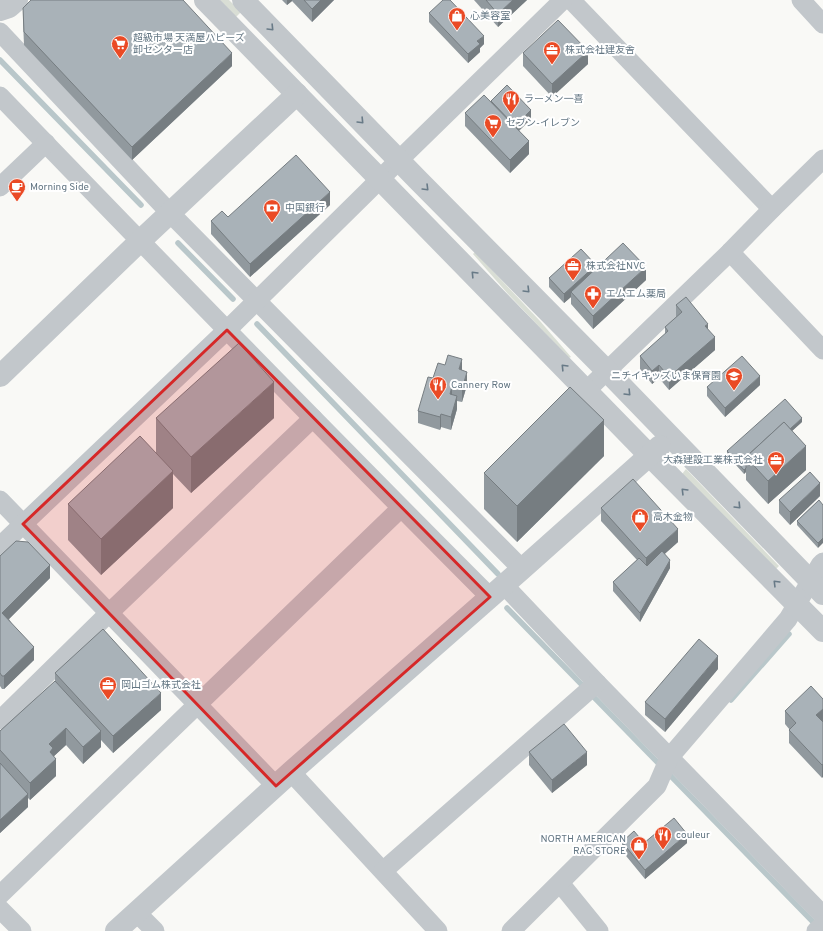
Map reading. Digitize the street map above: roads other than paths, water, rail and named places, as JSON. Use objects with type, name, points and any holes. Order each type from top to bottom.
[{"type":"street","points":[[0,10],[9,7],[17,0]]},
{"type":"street","points":[[205,0],[823,631]]},
{"type":"street","points":[[243,0],[607,371],[817,588]]},
{"type":"street","points":[[0,546],[227,330],[563,0]]},
{"type":"street","points":[[571,0],[772,209]]},
{"type":"street","points":[[801,0],[823,24]]},
{"type":"street","points":[[0,32],[170,213],[522,569]]},
{"type":"street","points":[[0,376],[140,241],[297,94]]},
{"type":"street","points":[[0,96],[401,508],[497,591],[590,689],[823,915]]},
{"type":"street","points":[[0,187],[46,143]]},
{"type":"street","points":[[587,390],[730,252],[823,159]]},
{"type":"street","points":[[730,252],[823,350]]},
{"type":"street","points":[[0,720],[109,613],[313,418]]},
{"type":"street","points":[[116,931],[283,779],[671,437]]},
{"type":"street","points":[[0,500],[197,705],[283,779],[383,871],[438,931]]},
{"type":"street","points":[[0,895],[401,508]]},
{"type":"street","points":[[511,931],[656,786],[669,765],[788,620],[797,604],[817,588],[820,565],[823,562]]},
{"type":"street","points":[[383,871],[590,689]]},
{"type":"street","points":[[560,883],[599,931]]},
{"type":"street","points":[[0,908],[22,931]]},
{"type":"street","points":[[137,913],[155,931]]},
{"type":"street","points":[[816,931],[823,925]]},
{"type":"waterway","points":[[0,60],[141,205]]},
{"type":"waterway","points":[[178,243],[233,299]]},
{"type":"waterway","points":[[257,324],[498,574]]},
{"type":"waterway","points":[[507,608],[817,926]]},
{"type":"waterway","points":[[731,700],[789,634]]},
{"type":"place","name":"心美容室","points":[[457,31]]},
{"type":"place","name":"超級市場 天満屋ハピーズ 卸センター店","points":[[120,59]]},
{"type":"place","name":"株式会社建友舎","points":[[552,65]]},
{"type":"place","name":"ラーメン一喜","points":[[511,114]]},
{"type":"place","name":"セブン-イレブン","points":[[493,138]]},
{"type":"place","name":"Morning Side","points":[[17,202]]},
{"type":"place","name":"中国銀行","points":[[272,223]]},
{"type":"place","name":"株式会社NVC","points":[[573,281]]},
{"type":"place","name":"エムエム薬局","points":[[593,309]]},
{"type":"place","name":"ニチイキッズいま保育園","points":[[734,391]]},
{"type":"place","name":"Cannery Row","points":[[438,400]]},
{"type":"place","name":"大森建設工業株式会社","points":[[776,475]]},
{"type":"place","name":"高木金物","points":[[640,532]]},
{"type":"place","name":"岡山ゴム株式会社","points":[[108,700]]},
{"type":"place","name":"couleur","points":[[663,850]]},
{"type":"place","name":"NORTH AMERICAN RAG STORE","points":[[639,860]]}]
